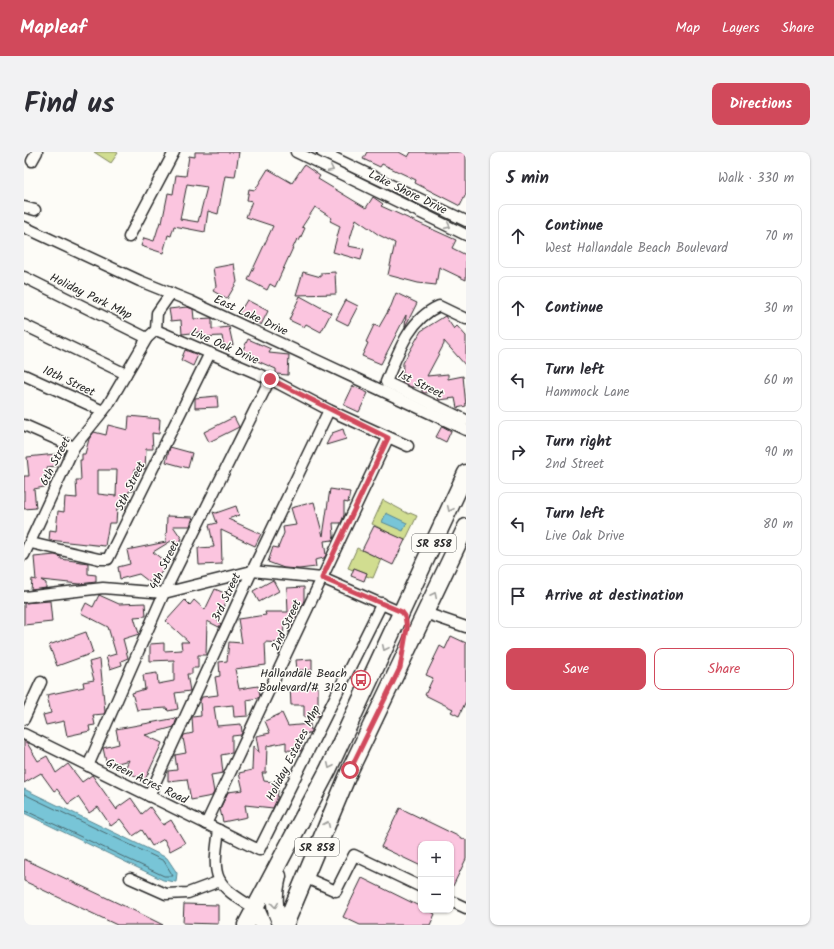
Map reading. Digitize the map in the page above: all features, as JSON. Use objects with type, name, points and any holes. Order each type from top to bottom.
[{"type":"main road","name":"SR 858","points":[[246,925],[256,909],[328,770],[466,473]]},
{"type":"main road","name":"SR 858","points":[[283,925],[350,770],[466,527]]},
{"type":"main road","points":[[400,668],[407,628],[405,616],[402,612]]},
{"type":"main road","points":[[282,857],[274,902],[276,916],[283,925]]},
{"type":"main road","points":[[256,909],[263,925]]},
{"type":"street","points":[[129,237],[174,152]]},
{"type":"street","name":"Lake Shore Drive","points":[[296,152],[466,235]]},
{"type":"street","name":"Lake Shore Drive","points":[[322,152],[466,221]]},
{"type":"street","points":[[24,207],[35,210]]},
{"type":"street","name":"East Lake Drive","points":[[24,227],[466,430]]},
{"type":"street","name":"Holiday Park Mhp","points":[[24,278],[147,338]]},
{"type":"street","points":[[105,408],[147,338],[156,330],[157,313],[170,293]]},
{"type":"street","name":"1st Street","points":[[466,319],[439,306],[428,311],[407,334],[386,382],[466,420]]},
{"type":"street","points":[[24,325],[126,374]]},
{"type":"street","name":"Live Oak Drive","points":[[156,330],[270,379],[329,410],[408,446]]},
{"type":"street","name":"5th Street","points":[[31,543],[99,559],[108,559],[210,353]]},
{"type":"street","name":"10th Street","points":[[24,375],[105,408]]},
{"type":"street","name":"4th Street","points":[[88,766],[164,593],[270,379]]},
{"type":"street","name":"6th Street","points":[[24,555],[31,543],[74,447],[105,408]]},
{"type":"street","name":"3rd Street","points":[[149,796],[252,571],[329,410]]},
{"type":"street","points":[[24,425],[74,447]]},
{"type":"street","name":"2nd Street","points":[[206,824],[388,438]]},
{"type":"street","points":[[24,597],[103,588],[164,593],[252,571],[322,578],[402,612]]},
{"type":"street","name":"Holiday Estates Mhp","points":[[259,850],[382,603]]},
{"type":"street","points":[[425,613],[466,627]]},
{"type":"street","points":[[24,719],[41,682]]},
{"type":"street","name":"Green Acres Road","points":[[24,734],[259,850]]},
{"type":"street","points":[[219,830],[214,861],[220,881],[230,894],[256,909]]},
{"type":"street","points":[[304,877],[336,891],[354,855],[418,886]]},
{"type":"street","points":[[130,878],[166,894],[188,893],[220,881]]},
{"type":"street","points":[[454,902],[466,908]]},
{"type":"green space","points":[[94,152],[116,152],[118,153],[111,163]]},
{"type":"green space","points":[[383,500],[409,514],[410,513],[417,516],[405,541],[372,524]]},
{"type":"green space","points":[[357,548],[381,559],[373,578],[366,576],[367,573],[354,568],[353,570],[348,568]]},
{"type":"water","points":[[386,513],[407,523],[403,531],[382,522]]},
{"type":"water","points":[[24,789],[167,858],[177,873],[176,882],[163,880],[24,813]]},
{"type":"building","points":[[195,152],[239,152],[235,177],[225,176],[218,214],[208,211],[205,232],[174,226],[171,236],[168,235],[163,253],[141,246],[144,238],[154,241],[160,222],[162,223],[168,193],[173,194],[176,175],[186,176],[189,156],[195,157]],"holes":[[[187,184],[207,187],[198,222],[180,219]]]},
{"type":"building","points":[[367,152],[399,152],[408,157],[411,152],[466,152],[466,194],[460,206],[415,183],[416,180],[382,164],[380,167],[363,159]]},
{"type":"building","points":[[304,165],[320,176],[318,179],[366,208],[373,197],[383,204],[381,206],[456,240],[452,248],[466,255],[466,280],[439,267],[436,285],[418,283],[388,275],[395,243],[379,235],[356,219],[348,246],[364,249],[361,260],[333,252],[340,226],[330,221],[332,218],[315,207],[302,227],[305,228],[299,241],[297,239],[275,287],[270,284],[267,290],[248,280],[273,226],[246,217],[252,201],[247,200],[249,189],[255,190],[268,169],[292,183]]},
{"type":"building","points":[[234,264],[237,282],[227,299],[213,291],[216,286],[213,268]]},
{"type":"building","points":[[303,272],[321,277],[321,273],[335,272],[336,294],[296,295]]},
{"type":"building","points":[[396,293],[417,303],[405,327],[406,315],[381,364],[362,356],[368,343],[366,342],[374,325],[379,327],[391,306]]},
{"type":"building","points":[[300,296],[331,313],[321,332],[306,324],[304,327],[289,320]]},
{"type":"building","points":[[247,300],[268,311],[261,325],[239,313]]},
{"type":"building","points":[[346,300],[358,306],[348,325],[336,319]]},
{"type":"building","points":[[187,307],[193,309],[194,319],[212,318],[212,329],[229,327],[233,345],[224,347],[222,336],[201,337],[201,332],[182,334],[181,320],[171,321],[169,309]]},
{"type":"building","points":[[445,316],[454,329],[457,326],[466,336],[466,366],[444,341],[444,344],[427,376],[448,374],[448,379],[463,376],[466,406],[457,408],[455,398],[439,400],[437,392],[424,393],[422,392],[422,387],[411,387],[402,382],[403,363],[421,331]]},
{"type":"building","points":[[248,339],[271,349],[269,353],[289,355],[288,375],[276,374],[276,369],[241,354]]},
{"type":"building","points":[[185,350],[198,355],[193,366],[181,360]]},
{"type":"building","points":[[353,386],[368,393],[359,412],[344,405]]},
{"type":"building","points":[[217,396],[218,407],[195,408],[195,398]]},
{"type":"building","points":[[129,416],[160,419],[159,434],[152,433],[153,449],[146,449],[145,469],[135,469],[133,491],[129,491],[125,509],[117,508],[116,523],[109,523],[105,546],[49,540],[50,530],[56,531],[58,511],[64,512],[65,497],[77,498],[76,480],[81,480],[80,460],[82,460],[82,454],[85,454],[89,439],[94,432],[106,435],[108,425],[128,430]],"holes":[[[98,470],[117,470],[116,496],[98,494]]]},
{"type":"building","points":[[234,417],[239,427],[209,442],[204,432]]},
{"type":"building","points":[[442,426],[451,431],[446,442],[436,437]]},
{"type":"building","points":[[343,429],[346,439],[326,445],[332,433]]},
{"type":"building","points":[[170,447],[192,453],[188,468],[166,462]]},
{"type":"building","points":[[56,454],[57,466],[47,467],[49,486],[34,489],[36,508],[24,509],[24,476],[29,476],[27,457]]},
{"type":"building","points":[[330,489],[350,492],[348,503],[344,502],[344,515],[341,523],[333,523],[333,540],[324,541],[326,555],[324,558],[315,560],[316,567],[299,569],[284,568],[268,562],[273,547],[278,548],[284,533],[283,527],[296,525],[291,508],[314,502],[323,536]]},
{"type":"building","points":[[236,506],[239,515],[228,519],[261,534],[255,546],[221,530],[222,564],[199,565],[198,548],[214,547],[209,525],[217,523],[213,512],[216,513]]},
{"type":"building","points":[[167,516],[193,517],[190,526],[173,526],[182,539],[174,545],[171,541],[153,552],[168,564],[152,584],[139,574],[120,579],[118,567],[130,564],[127,550],[166,542]]},
{"type":"building","points":[[374,526],[405,540],[393,565],[362,550]]},
{"type":"building","points":[[55,555],[61,557],[61,559],[88,563],[88,574],[96,575],[96,582],[79,584],[41,580],[46,583],[46,588],[31,590],[32,579],[36,580],[34,557]]},
{"type":"building","points":[[354,568],[367,573],[364,581],[351,576]]},
{"type":"building","points":[[273,580],[279,591],[259,602],[253,591]]},
{"type":"building","points":[[304,587],[304,600],[302,606],[297,606],[297,616],[289,633],[289,623],[284,623],[283,643],[265,642],[266,665],[235,669],[239,689],[258,686],[260,695],[258,698],[247,700],[248,716],[234,717],[233,705],[214,707],[217,726],[241,724],[242,732],[241,735],[232,736],[232,753],[221,755],[223,773],[211,775],[214,792],[212,796],[191,800],[187,779],[168,781],[168,771],[177,770],[175,755],[186,753],[183,738],[184,735],[193,733],[192,717],[201,716],[200,701],[202,697],[218,695],[215,677],[220,676],[219,662],[227,661],[229,642],[242,643],[238,619],[266,615],[265,612],[288,612],[287,588]]},
{"type":"building","points":[[215,589],[229,595],[217,620],[221,624],[219,627],[207,621],[206,655],[198,655],[198,668],[192,668],[192,674],[187,674],[190,691],[175,693],[178,709],[168,711],[167,708],[137,710],[132,693],[145,689],[143,675],[157,673],[158,684],[174,681],[174,660],[150,661],[150,644],[164,643],[164,651],[182,650],[181,642],[189,642],[166,621],[185,600],[190,605],[194,600],[205,610]]},
{"type":"building","points":[[99,595],[119,604],[145,603],[146,616],[134,617],[139,634],[123,639],[128,658],[121,661],[122,665],[110,669],[106,657],[116,654],[108,627],[81,613],[86,603],[93,607]]},
{"type":"building","points":[[50,601],[52,622],[24,625],[24,603]]},
{"type":"building","points":[[86,632],[93,653],[57,666],[49,645]]},
{"type":"building","points":[[451,636],[466,643],[466,701],[459,716],[451,712],[453,709],[425,695],[433,678],[426,675],[440,646],[445,649]]},
{"type":"building","points":[[100,659],[105,712],[104,714],[93,715],[95,725],[89,726],[90,731],[67,736],[64,721],[46,725],[43,715],[51,713],[47,695],[84,687],[83,682],[94,680],[89,662]]},
{"type":"building","points":[[312,659],[312,670],[297,670],[296,660]]},
{"type":"building","points":[[290,686],[318,687],[318,717],[304,717],[304,705],[291,705]]},
{"type":"building","points":[[282,713],[288,726],[310,724],[311,731],[310,733],[303,734],[301,751],[286,750],[286,742],[267,746],[266,773],[262,773],[264,781],[279,783],[277,799],[273,808],[245,805],[247,817],[223,822],[220,809],[228,792],[243,790],[239,773],[252,770],[253,746],[259,753],[256,736],[270,733],[265,721]]},
{"type":"building","points":[[177,718],[174,727],[145,735],[162,743],[145,780],[124,771],[129,760],[107,766],[103,748],[119,744],[116,729]]},
{"type":"building","points":[[24,741],[27,743],[38,761],[47,756],[56,773],[68,764],[82,782],[92,775],[117,810],[117,808],[131,798],[142,814],[150,807],[163,825],[171,820],[185,843],[170,851],[164,839],[152,846],[142,830],[133,836],[120,819],[111,826],[98,807],[89,813],[78,797],[68,804],[57,789],[54,791],[41,773],[24,783]]},
{"type":"building","points":[[400,808],[466,840],[466,859],[454,884],[454,841],[418,841],[418,865],[381,847]]},
{"type":"building","points":[[24,859],[163,925],[117,925],[24,881]]},
{"type":"building","points":[[362,878],[418,906],[418,913],[435,914],[430,925],[360,925],[343,917]]},
{"type":"building","points":[[184,904],[218,905],[218,924],[183,923]]},
{"type":"place","name":"Hallandale Beach Boulevard/# 3120","points":[[361,680]]},
{"type":"route","points":[[270,379],[329,410],[388,438],[322,578],[402,612],[406,620],[407,628],[400,668],[350,770]]}]
